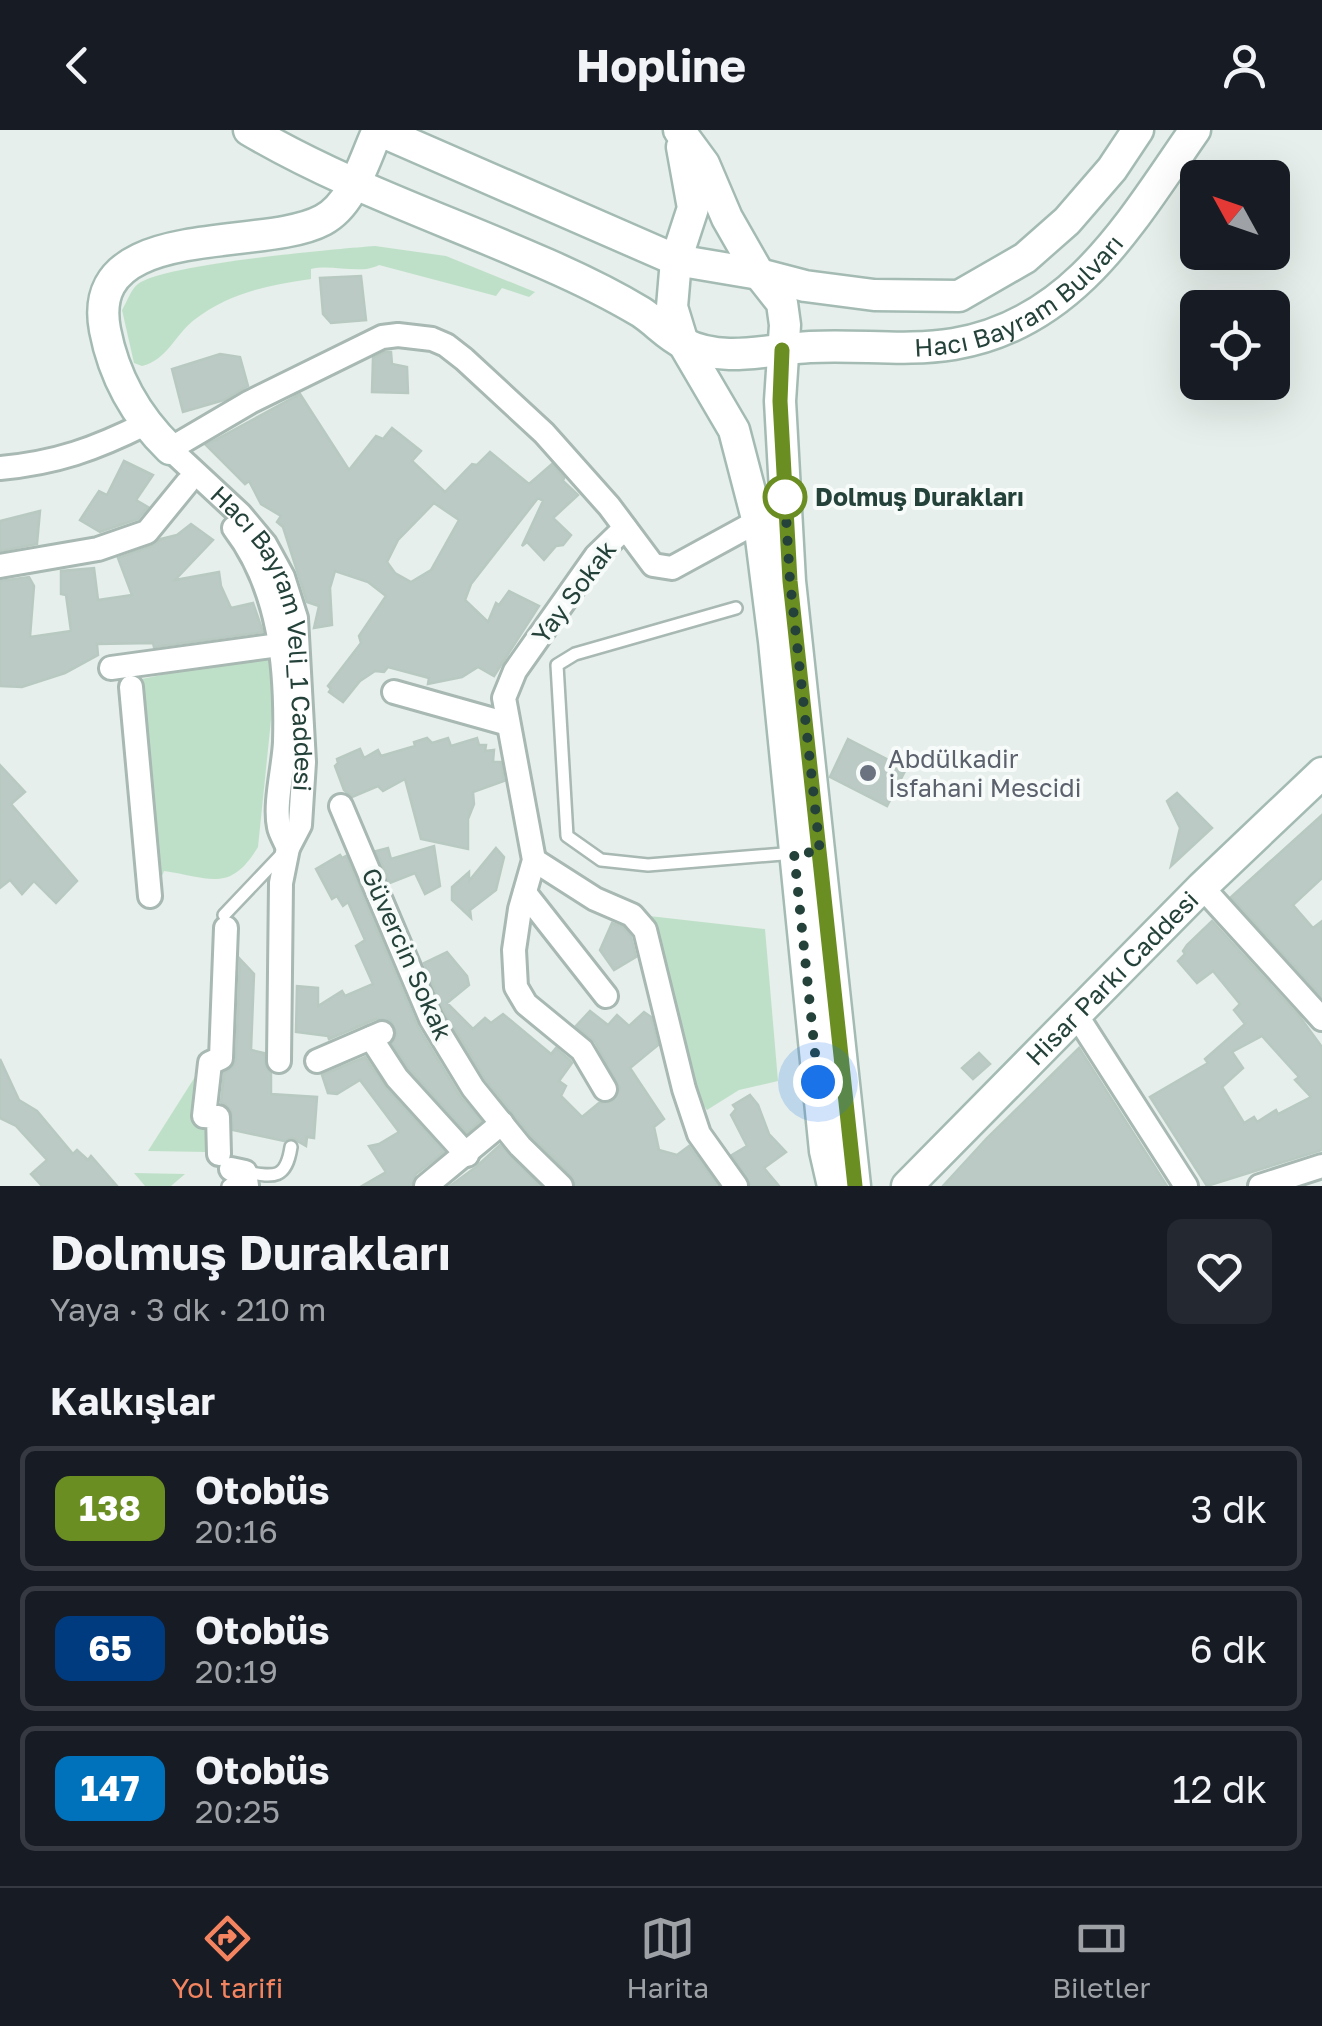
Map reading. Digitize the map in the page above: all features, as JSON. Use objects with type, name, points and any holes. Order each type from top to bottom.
[{"type":"street","name":"Hacı Bayram Bulvarı","points":[[249,130],[298,158],[550,266],[642,313],[683,343],[720,355],[812,346],[903,349],[954,344],[998,334],[1041,312],[1083,280],[1134,219],[1195,130]]},
{"type":"street","name":"Hacı Bayram Bulvarı","points":[[378,130],[676,260],[760,274],[804,286],[874,295],[960,296],[1025,258],[1067,221],[1112,169],[1138,130]]},
{"type":"street","name":"Hacı Bayram Veli_1 Caddesi","points":[[288,643],[296,618],[277,563],[240,514],[145,424],[124,387],[107,340],[104,298],[109,283],[138,258],[314,224],[342,206],[378,130]]},
{"type":"street","points":[[678,130],[693,208],[676,260],[672,307],[683,343],[734,430],[758,522],[855,1186]]},
{"type":"street","points":[[678,130],[704,164],[727,218],[782,303],[786,326],[780,401],[790,581],[825,1151],[834,1186]]},
{"type":"street","name":"Yay Sokak","points":[[170,449],[338,356],[382,337],[424,337],[446,345],[515,406],[588,482],[625,528],[596,556],[515,670],[504,698],[508,724]]},
{"type":"street","points":[[0,468],[54,462],[145,424]]},
{"type":"street","name":"Hacı Bayram Veli_1 Caddesi","points":[[170,449],[187,483],[246,543],[288,643],[304,762],[300,825],[288,848]]},
{"type":"street","points":[[0,566],[98,549],[147,532],[187,483]]},
{"type":"street","points":[[625,528],[654,565],[664,569],[685,562],[758,522]]},
{"type":"street","points":[[111,668],[288,643]]},
{"type":"street","points":[[131,688],[150,896]]},
{"type":"street","points":[[394,692],[508,724],[534,860],[514,950],[516,987],[526,1004],[582,1050],[605,1089]]},
{"type":"street","name":"Hisar Parkı Caddesi","points":[[907,1186],[1202,887],[1322,774]]},
{"type":"street","name":"Güvercin Sokak","points":[[341,806],[432,1019],[473,1088],[553,1183]]},
{"type":"street","points":[[278,1061],[282,883],[288,848]]},
{"type":"street","points":[[534,860],[595,899],[640,921],[684,1089],[700,1134],[736,1186]]},
{"type":"street","points":[[1202,887],[1322,1019]]},
{"type":"street","points":[[524,893],[606,996]]},
{"type":"street","name":"Hacı Bayram Veli_1 Caddesi","points":[[225,922],[221,1058],[210,1063],[204,1116],[218,1117],[234,1173]]},
{"type":"street","points":[[1077,1016],[1186,1186]]},
{"type":"street","points":[[317,1061],[376,1036],[397,1078],[467,1154]]},
{"type":"street","points":[[426,1186],[502,1123]]},
{"type":"street","points":[[1260,1186],[1322,1166]]},
{"type":"lane","points":[[736,608],[575,654],[557,665],[567,836],[600,860],[648,865],[807,852]]},
{"type":"lane","name":"Hacı Bayram Veli_1 Caddesi","points":[[225,922],[288,848]]},
{"type":"lane","points":[[234,1173],[280,1173],[288,1165],[292,1147]]},
{"type":"green space","points":[[375,246],[446,256],[535,292],[529,297],[502,288],[496,296],[379,265],[364,269],[311,269],[311,279],[264,287],[221,303],[187,326],[151,363],[134,363],[122,310],[138,284],[214,264]]},
{"type":"green space","points":[[267,653],[275,661],[275,681],[258,847],[248,862],[228,877],[207,879],[164,871],[155,894],[137,680]]},
{"type":"green space","points":[[649,916],[765,929],[778,1081],[739,1090],[707,1110],[694,1093],[660,947]]},
{"type":"green space","points":[[200,1069],[209,1121],[207,1152],[148,1151]]},
{"type":"green space","points":[[134,1173],[185,1174],[171,1186],[145,1186]]},
{"type":"building","points":[[361,276],[366,320],[331,323],[323,314],[320,278]]},
{"type":"building","points":[[391,352],[392,364],[407,367],[408,393],[372,392],[373,358]]},
{"type":"building","points":[[220,354],[240,357],[248,386],[224,400],[183,412],[172,369]]},
{"type":"building","points":[[300,394],[349,470],[376,436],[383,439],[392,428],[421,451],[412,461],[445,492],[490,452],[529,484],[552,464],[578,495],[553,518],[571,535],[544,560],[527,542],[522,546],[543,501],[538,498],[471,584],[465,600],[488,622],[496,603],[499,605],[509,591],[539,606],[494,676],[478,667],[462,677],[428,684],[429,678],[388,667],[360,681],[343,702],[329,692],[328,686],[361,643],[359,636],[386,596],[368,582],[335,571],[330,588],[332,625],[314,628],[319,606],[307,602],[283,527],[277,522],[281,516],[261,504],[249,481],[245,484],[206,445]],"holes":[[[434,503],[459,520],[431,570],[411,582],[395,573],[387,562],[398,540]]]},
{"type":"building","points":[[124,461],[153,475],[136,500],[148,507],[138,519],[100,532],[80,520],[99,491],[107,495]]},
{"type":"building","points":[[40,511],[37,544],[0,551],[0,521]]},
{"type":"building","points":[[191,524],[213,540],[175,580],[219,572],[231,608],[253,603],[263,632],[154,647],[153,643],[97,644],[98,655],[65,673],[22,687],[0,686],[0,581],[29,577],[34,586],[30,637],[71,631],[66,595],[61,594],[61,571],[94,568],[98,600],[132,595],[118,558],[177,535]]},
{"type":"building","points":[[427,738],[432,743],[448,738],[451,746],[477,738],[479,745],[486,745],[485,751],[494,750],[493,762],[501,762],[504,781],[473,792],[468,849],[421,839],[405,779],[383,791],[378,786],[352,797],[344,790],[335,766],[337,759],[360,749],[364,758],[378,750],[381,756],[415,746],[414,742]]},
{"type":"building","name":"Abdülkadir İsfahani Mescidi","points":[[848,739],[906,769],[887,806],[830,777]]},
{"type":"building","points":[[0,765],[25,792],[11,804],[77,881],[56,903],[34,881],[22,894],[10,880],[0,888]]},
{"type":"building","points":[[1177,793],[1212,828],[1171,866],[1180,828],[1167,801]]},
{"type":"building","points":[[1322,815],[1322,878],[1293,905],[1313,928],[1322,921],[1322,997],[1231,897]]},
{"type":"building","points":[[434,846],[440,886],[425,894],[415,873],[390,883],[376,851],[388,848],[391,859]]},
{"type":"building","points":[[496,848],[504,857],[496,890],[470,910],[471,918],[452,900],[452,887],[469,872],[469,881]]},
{"type":"building","points":[[340,855],[346,856],[418,1027],[460,1096],[481,1121],[467,1133],[409,1069],[392,1043],[397,1034],[390,1020],[376,1019],[329,1039],[296,1032],[297,986],[318,988],[318,1006],[342,991],[345,996],[373,984],[356,946],[365,940],[348,902],[343,906],[337,896],[332,899],[316,869]]},
{"type":"building","points":[[1212,921],[1300,1017],[1322,1047],[1322,1150],[1207,1186],[1150,1097],[1208,1063],[1205,1059],[1245,1024],[1234,1010],[1240,1004],[1213,971],[1197,983],[1178,961],[1187,945]],"holes":[[[1262,1036],[1299,1077],[1295,1080],[1311,1097],[1257,1122],[1254,1117],[1244,1123],[1222,1087],[1243,1068],[1232,1052]]]},
{"type":"building","points":[[612,923],[623,927],[631,937],[636,957],[614,970],[600,950]]},
{"type":"building","points":[[447,952],[467,976],[469,985],[447,1003],[473,1029],[485,1018],[491,1023],[503,1014],[551,1054],[556,1048],[572,1063],[559,1081],[566,1086],[561,1096],[582,1117],[599,1103],[613,1101],[620,1088],[595,1042],[576,1026],[590,1011],[608,1025],[617,1015],[629,1026],[644,1012],[651,1017],[658,1045],[630,1068],[664,1119],[654,1127],[659,1150],[677,1155],[689,1146],[718,1186],[576,1186],[571,1175],[531,1136],[485,1079],[444,1012],[424,963]]},
{"type":"building","points":[[240,959],[254,974],[251,1050],[264,1053],[271,1073],[271,1094],[317,1097],[314,1138],[307,1137],[306,1146],[292,1138],[284,1141],[233,1130],[231,1110],[221,1102],[224,1073],[236,1059]]},
{"type":"building","points":[[1079,1048],[1167,1186],[943,1186],[987,1138]]},
{"type":"building","points":[[979,1053],[990,1064],[973,1079],[962,1068]]},
{"type":"building","points":[[365,1057],[386,1088],[444,1152],[416,1174],[411,1186],[362,1186],[386,1172],[369,1146],[399,1132],[360,1080],[337,1094],[328,1093],[322,1075]]},
{"type":"building","points":[[0,1059],[19,1100],[37,1111],[73,1154],[77,1150],[88,1160],[91,1156],[117,1186],[42,1186],[31,1174],[47,1160],[16,1126],[0,1118]]},
{"type":"building","points":[[750,1095],[769,1134],[786,1152],[764,1168],[779,1186],[751,1186],[732,1155],[747,1146],[731,1115],[736,1109],[733,1105]]},
{"type":"building","points":[[500,1145],[540,1186],[450,1186],[476,1167]]},
{"type":"bus line","name":"138","points":[[782,350],[780,401],[790,581],[855,1186]]},
{"type":"place","name":"Dolmuş Durakları","points":[[785,497]]},
{"type":"place","name":"Abdülkadir İsfahani Mescidi","points":[[868,773]]},
{"type":"route","points":[[785,497],[784,483],[790,581],[820,852],[794,853],[818,1082]]}]
